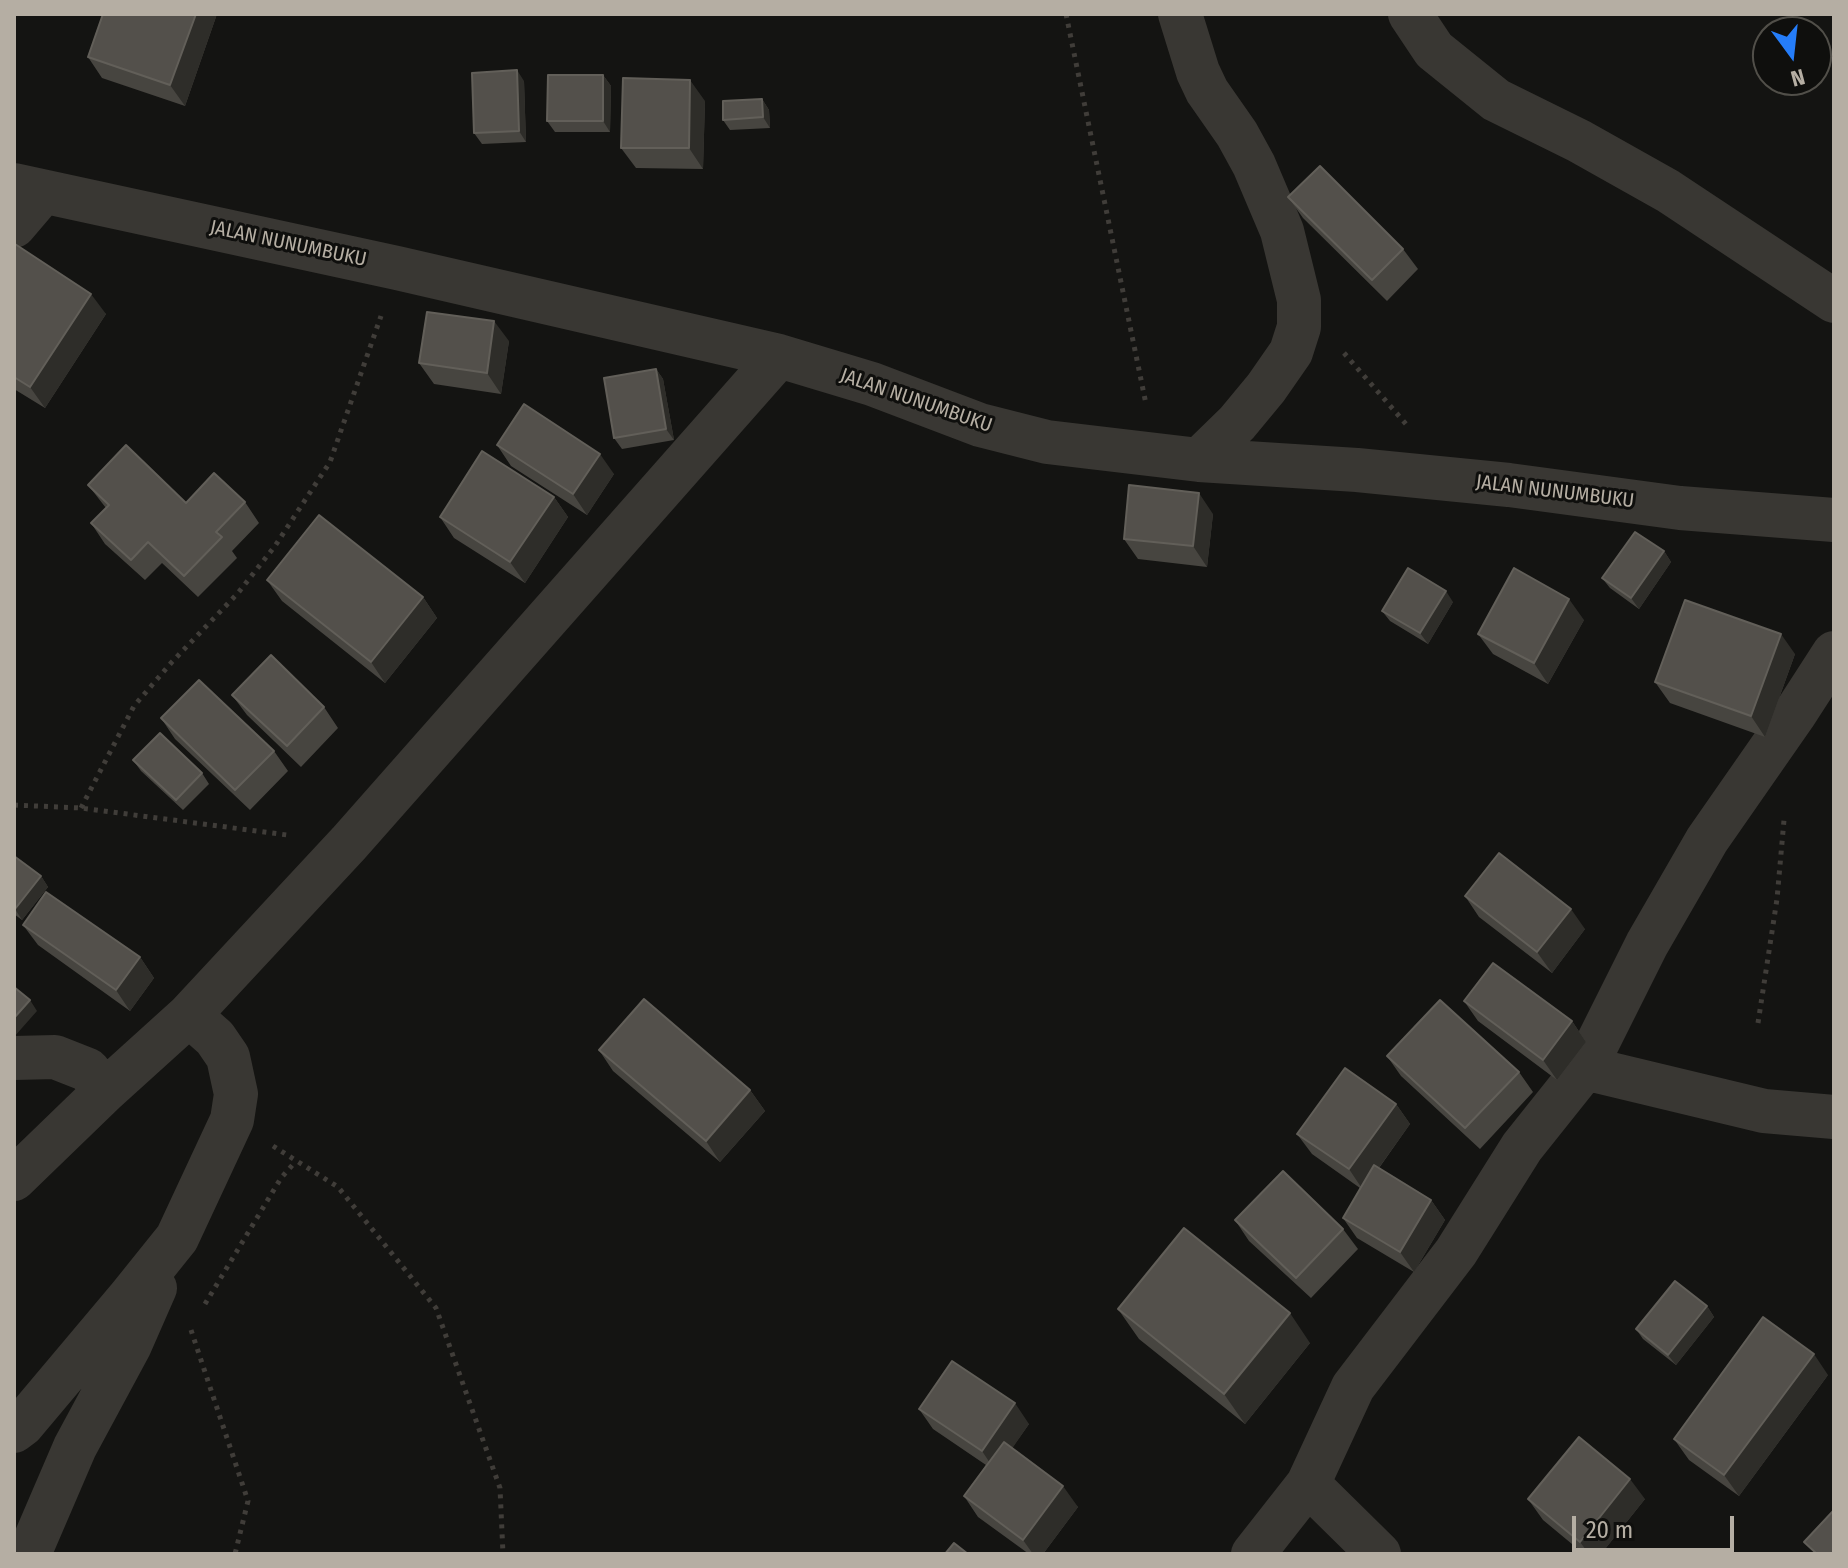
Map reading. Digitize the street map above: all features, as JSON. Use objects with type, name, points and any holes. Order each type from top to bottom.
[{"type":"street","points":[[1178,458],[1237,423],[1291,352],[1299,327],[1299,300],[1282,231],[1237,134],[1207,91],[1198,72],[1180,14]]},
{"type":"street","points":[[1410,14],[1434,50],[1496,100],[1579,141],[1668,191],[1834,301]]},
{"type":"street","points":[[14,226],[28,188]]},
{"type":"street","name":"JALAN NUNUMBUKU","points":[[28,188],[397,268],[779,356],[872,384],[993,428],[1047,442],[1178,458],[1453,479],[1680,508],[1834,520]]},
{"type":"street","points":[[14,1179],[189,1015],[349,843],[779,356]]},
{"type":"street","points":[[1253,1554],[1308,1484],[1353,1387],[1456,1252],[1522,1147],[1585,1068],[1647,944],[1707,840],[1834,653]]},
{"type":"street","points":[[29,1554],[75,1447],[130,1345],[232,1120],[236,1094],[228,1057],[215,1038],[189,1015]]},
{"type":"street","points":[[14,1058],[55,1057],[88,1070],[105,1091]]},
{"type":"street","points":[[1585,1068],[1764,1111],[1834,1117]]},
{"type":"street","points":[[14,1431],[177,1238]]},
{"type":"street","points":[[1308,1484],[1379,1554]]},
{"type":"path","points":[[1066,14],[1178,458]]},
{"type":"path","points":[[81,808],[134,706],[238,593],[275,546],[330,462],[397,268]]},
{"type":"path","points":[[1299,300],[1453,479]]},
{"type":"path","points":[[14,805],[81,808],[349,843]]},
{"type":"path","points":[[1758,1023],[1777,899],[1785,807]]},
{"type":"path","points":[[232,1120],[338,1187],[436,1308],[500,1488],[503,1554]]},
{"type":"path","points":[[199,1314],[281,1178],[296,1161]]},
{"type":"path","points":[[191,1327],[248,1501],[235,1554]]},
{"type":"building","points":[[103,14],[196,14],[170,85],[88,57]]},
{"type":"building","points":[[517,70],[519,131],[474,133],[472,73]]},
{"type":"building","points":[[548,75],[603,75],[603,121],[547,121]]},
{"type":"building","points":[[623,78],[690,80],[689,148],[621,148]]},
{"type":"building","points":[[762,99],[763,117],[723,120],[723,101]]},
{"type":"building","points":[[1320,166],[1403,249],[1372,280],[1288,197]]},
{"type":"building","points":[[15,244],[91,294],[30,387],[14,377]]},
{"type":"building","points":[[427,312],[494,321],[487,373],[419,363]]},
{"type":"building","points":[[656,369],[666,429],[614,438],[604,378]]},
{"type":"building","points":[[524,404],[600,454],[573,494],[497,445]]},
{"type":"building","points":[[126,445],[186,503],[214,473],[245,502],[216,532],[222,537],[184,576],[148,542],[131,560],[91,523],[109,505],[88,485]]},
{"type":"building","points":[[482,451],[554,497],[510,562],[440,517]]},
{"type":"building","points":[[1129,485],[1199,493],[1193,546],[1124,539]]},
{"type":"building","points":[[319,515],[423,597],[371,662],[267,580]]},
{"type":"building","points":[[1635,532],[1664,551],[1631,598],[1602,578]]},
{"type":"building","points":[[1408,568],[1446,591],[1420,633],[1382,611]]},
{"type":"building","points":[[1514,568],[1569,599],[1534,663],[1478,634]]},
{"type":"building","points":[[1685,600],[1781,634],[1751,716],[1655,682]]},
{"type":"building","points":[[271,655],[324,707],[287,746],[232,695]]},
{"type":"building","points":[[199,680],[274,751],[235,790],[161,718]]},
{"type":"building","points":[[160,733],[202,773],[176,800],[133,760]]},
{"type":"building","points":[[1499,853],[1571,909],[1537,952],[1465,896]]},
{"type":"building","points":[[14,856],[41,876],[15,909],[14,908]]},
{"type":"building","points":[[46,892],[140,957],[116,990],[23,925]]},
{"type":"building","points":[[1493,963],[1572,1021],[1543,1060],[1464,1001]]},
{"type":"building","points":[[14,987],[30,1000],[14,1018]]},
{"type":"building","points":[[644,999],[750,1090],[706,1141],[599,1050]]},
{"type":"building","points":[[1440,1000],[1519,1072],[1465,1128],[1387,1056]]},
{"type":"building","points":[[1345,1068],[1396,1104],[1349,1169],[1297,1134]]},
{"type":"building","points":[[1374,1165],[1431,1200],[1400,1252],[1343,1218]]},
{"type":"building","points":[[1283,1171],[1343,1229],[1296,1278],[1235,1220]]},
{"type":"building","points":[[1184,1228],[1290,1313],[1224,1394],[1118,1309]]},
{"type":"building","points":[[1675,1281],[1707,1306],[1668,1355],[1636,1329]]},
{"type":"building","points":[[1763,1317],[1814,1354],[1724,1475],[1674,1439]]},
{"type":"building","points":[[952,1361],[1015,1403],[982,1451],[919,1409]]},
{"type":"building","points":[[1579,1437],[1630,1479],[1580,1542],[1528,1499]]},
{"type":"building","points":[[1004,1442],[1063,1486],[1023,1540],[964,1496]]},
{"type":"building","points":[[1834,1510],[1834,1554],[1817,1554],[1804,1542]]},
{"type":"building","points":[[954,1543],[968,1554],[945,1554]]}]
